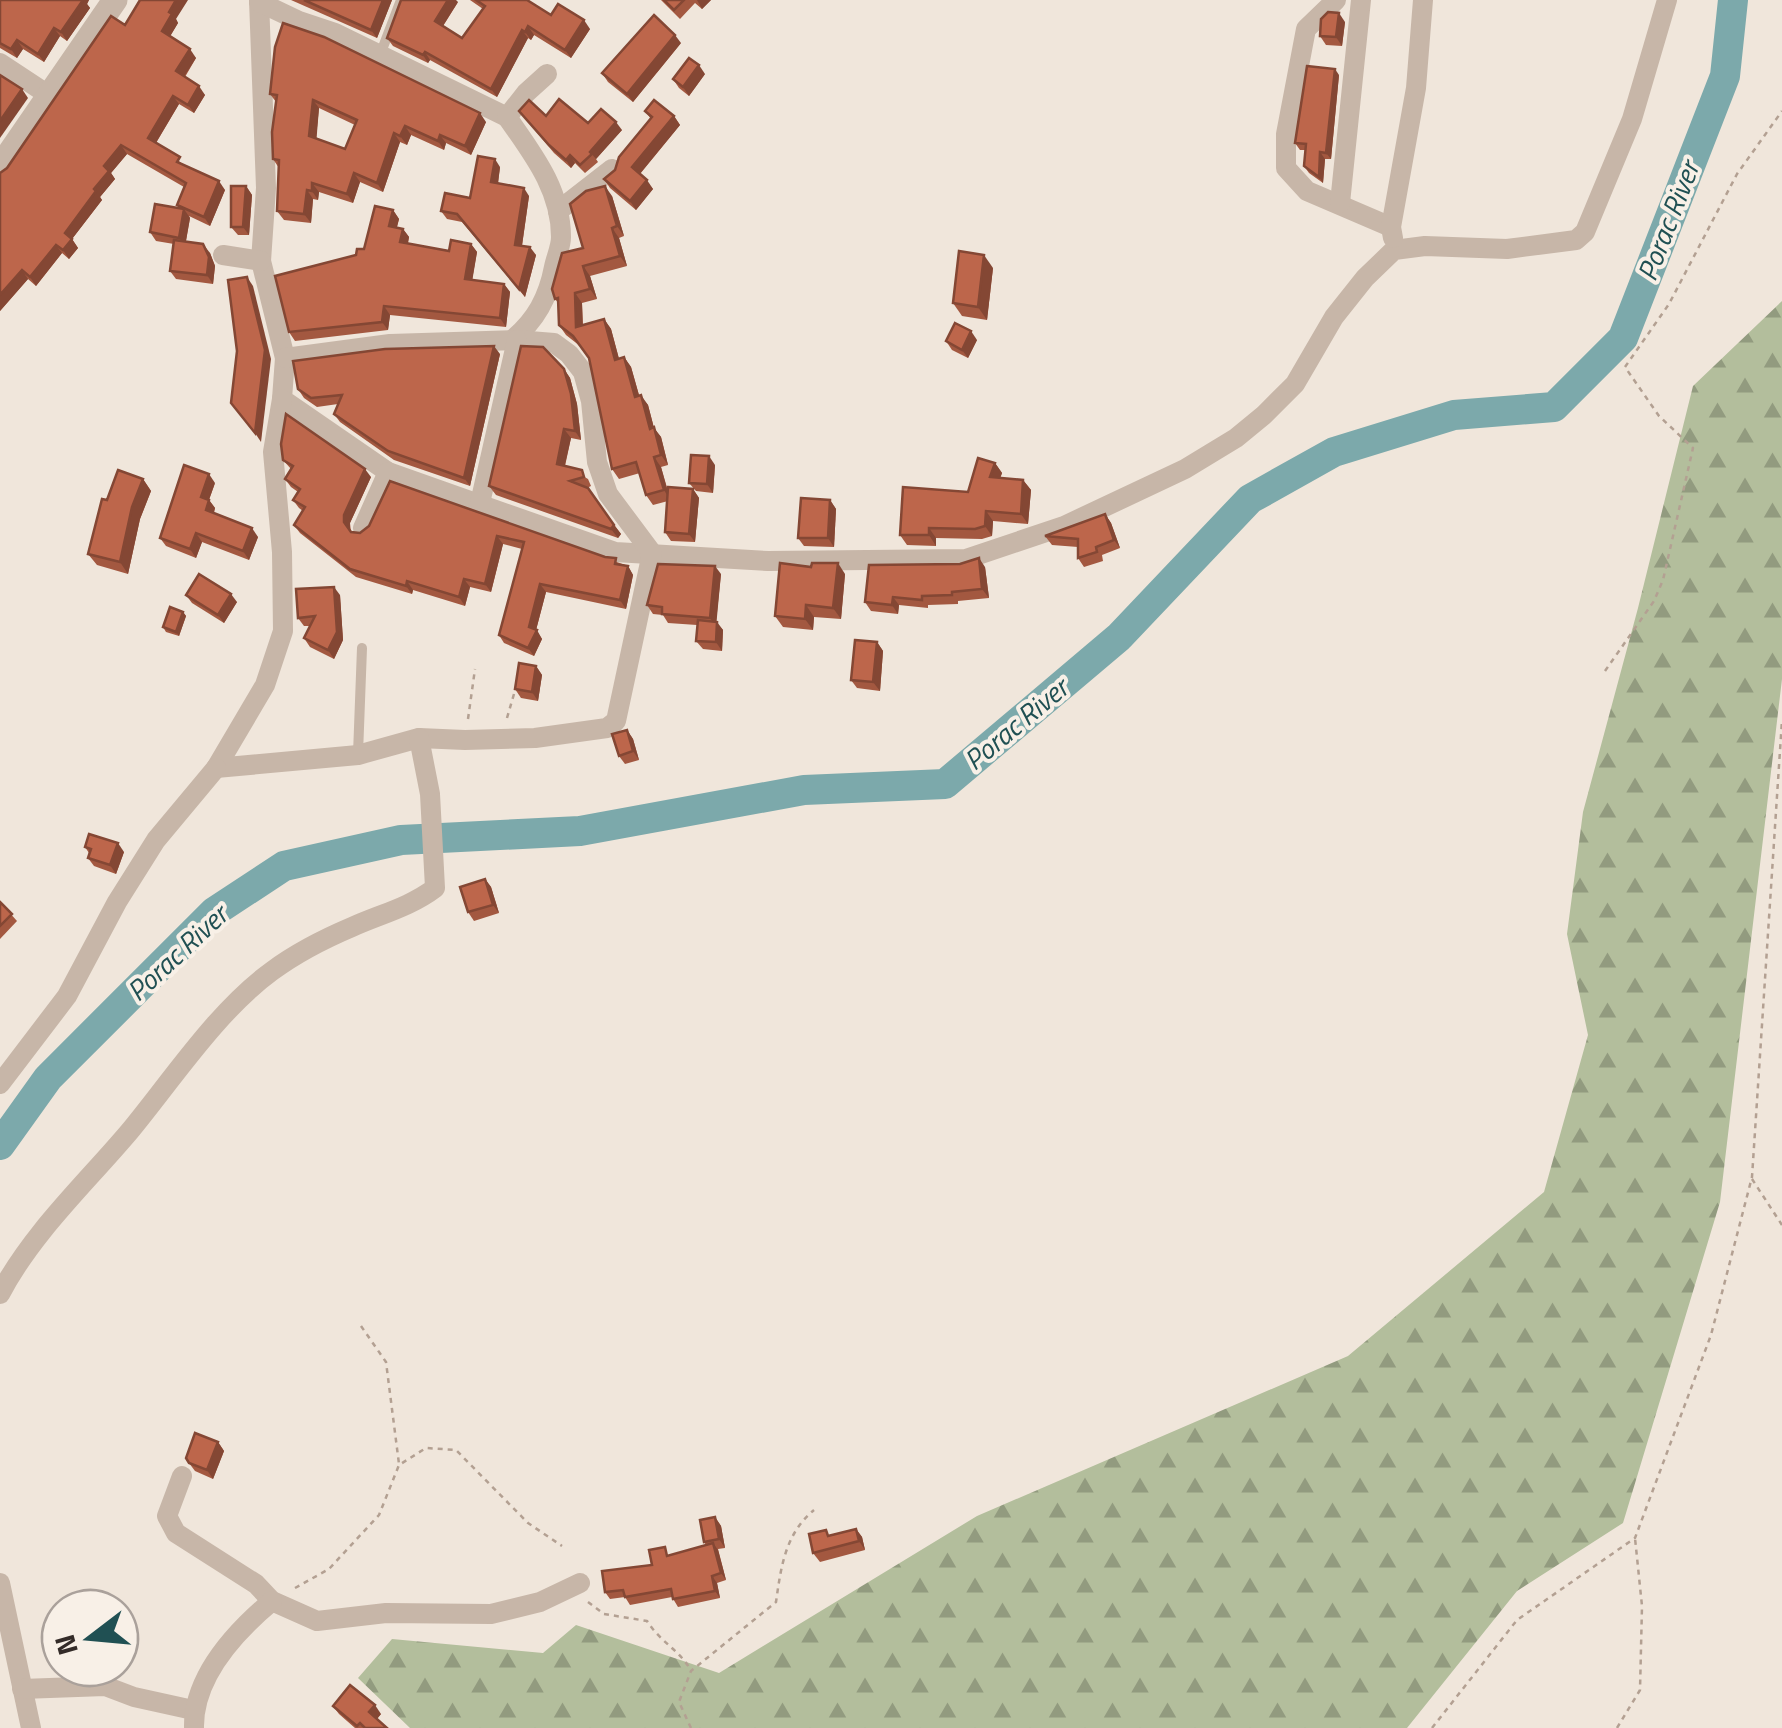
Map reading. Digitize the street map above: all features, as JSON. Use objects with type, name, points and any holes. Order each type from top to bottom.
[{"type":"street","points":[[0,167],[115,0]]},
{"type":"street","points":[[1336,0],[1306,30],[1286,134],[1286,168],[1307,191],[1391,227]]},
{"type":"street","points":[[1340,203],[1361,0]]},
{"type":"street","points":[[1394,250],[1391,227],[1416,88],[1422,0]]},
{"type":"street","points":[[282,398],[388,472],[615,552],[768,562],[966,558],[1064,526],[1184,468],[1236,438],[1294,384],[1334,317],[1394,250],[1426,246],[1506,249],[1576,240],[1585,232],[1632,118],[1667,0]]},
{"type":"street","points":[[0,1084],[67,996],[117,902],[156,840],[216,768],[265,685],[283,631],[282,552],[272,452],[285,358],[261,261],[266,188],[259,1],[507,116],[533,149],[558,211],[561,239],[551,285],[534,321],[514,340],[480,503]]},
{"type":"street","points":[[0,63],[50,96]]},
{"type":"street","points":[[507,116],[547,74]]},
{"type":"street","points":[[558,211],[612,169]]},
{"type":"street","points":[[223,254],[261,261]]},
{"type":"street","points":[[216,768],[358,755],[418,738],[535,738],[607,728],[616,721],[652,552],[608,494],[596,462],[591,401],[583,372],[554,343],[514,340],[390,344],[285,358]]},
{"type":"street","points":[[363,528],[388,472]]},
{"type":"street","points":[[0,1294],[14,1266],[157,1094],[219,1022],[271,972],[349,928],[416,902],[435,888],[430,794],[418,738]]},
{"type":"street","points":[[182,1476],[166,1516],[176,1533],[256,1584],[272,1601],[317,1621],[386,1613],[491,1614],[540,1602],[580,1583]]},
{"type":"street","points":[[0,1582],[31,1728]]},
{"type":"street","points":[[22,1688],[105,1686],[194,1719],[214,1666],[243,1626],[272,1601]]},
{"type":"lane","points":[[380,55],[401,0]]},
{"type":"lane","points":[[358,755],[362,648]]},
{"type":"path","points":[[1604,671],[1654,601],[1663,580],[1693,448],[1659,416],[1625,367],[1669,304],[1737,174],[1782,112]]},
{"type":"path","points":[[465,740],[475,670]]},
{"type":"path","points":[[501,738],[518,681]]},
{"type":"path","points":[[1618,1728],[1640,1690],[1642,1606],[1635,1538],[1711,1336],[1752,1177],[1782,720]]},
{"type":"path","points":[[1752,1177],[1782,1225]]},
{"type":"path","points":[[272,1601],[328,1570],[378,1515],[399,1465],[386,1362],[361,1326]]},
{"type":"path","points":[[399,1465],[426,1448],[456,1450],[528,1523],[562,1546]]},
{"type":"path","points":[[691,1728],[679,1702],[692,1671],[776,1602],[782,1564],[796,1525],[814,1510]]},
{"type":"path","points":[[1432,1728],[1517,1620],[1635,1538]]},
{"type":"path","points":[[580,1583],[586,1600],[604,1614],[647,1621],[659,1640],[685,1659],[692,1671]]},
{"type":"green space","points":[[1782,301],[1782,679],[1720,1202],[1623,1523],[1517,1591],[1407,1728],[410,1728],[358,1678],[392,1639],[543,1653],[576,1625],[719,1673],[977,1516],[1348,1356],[1544,1192],[1588,1035],[1567,934],[1583,812],[1693,386]]},
{"type":"building","points":[[0,0],[83,0],[61,32],[54,28],[38,54],[17,40],[11,49],[0,43]]},
{"type":"building","points":[[140,0],[176,0],[162,31],[190,49],[176,71],[199,86],[188,105],[173,96],[148,138],[180,157],[177,162],[219,181],[204,217],[177,205],[186,183],[121,145],[104,166],[109,171],[65,233],[72,239],[63,250],[56,245],[30,277],[22,270],[0,295],[0,173],[111,16],[125,25]]},
{"type":"building","points":[[304,0],[383,0],[371,30]]},
{"type":"building","points":[[401,0],[448,0],[435,21],[462,38],[485,6],[476,0],[527,0],[551,15],[558,4],[584,20],[565,50],[528,26],[525,32],[522,30],[491,89],[425,52],[423,55],[387,38]]},
{"type":"building","points":[[664,0],[684,0],[674,10]]},
{"type":"building","points":[[1328,12],[1339,13],[1336,37],[1320,36],[1321,19]]},
{"type":"building","points":[[654,15],[675,35],[627,94],[602,73]]},
{"type":"building","points":[[283,23],[324,37],[480,113],[465,146],[440,135],[438,141],[405,126],[400,136],[394,133],[377,183],[354,173],[347,194],[312,183],[312,191],[307,190],[304,214],[277,211],[279,160],[273,159],[272,132],[277,95],[270,94],[275,47]],"holes":[[[313,100],[357,120],[345,149],[309,136]]]},
{"type":"building","points":[[689,58],[699,65],[683,87],[673,79]]},
{"type":"building","points":[[1307,66],[1335,69],[1326,153],[1320,152],[1319,177],[1304,166],[1306,144],[1295,143]]},
{"type":"building","points":[[0,75],[22,89],[0,121]]},
{"type":"building","points":[[559,99],[588,123],[601,109],[616,122],[580,165],[570,155],[566,160],[549,145],[519,111],[529,100],[546,116]]},
{"type":"building","points":[[654,100],[674,116],[632,167],[647,180],[630,201],[604,179],[615,170],[619,157],[652,117],[645,111]]},
{"type":"building","points":[[478,156],[495,159],[491,182],[524,188],[515,245],[530,247],[519,289],[457,214],[441,211],[445,193],[470,198]]},
{"type":"building","points":[[231,186],[246,186],[243,227],[231,227]]},
{"type":"building","points":[[605,186],[617,226],[612,228],[620,256],[583,266],[590,289],[575,293],[576,327],[604,319],[615,360],[624,357],[635,397],[641,395],[661,455],[654,457],[664,490],[646,495],[636,462],[612,469],[589,358],[559,325],[558,298],[555,299],[552,289],[562,253],[583,248],[570,204],[586,191]]},
{"type":"building","points":[[155,204],[184,209],[179,238],[150,232]]},
{"type":"building","points":[[375,206],[393,210],[389,226],[403,229],[400,242],[449,251],[451,240],[471,244],[465,279],[504,284],[500,318],[384,306],[382,322],[289,332],[275,276],[356,255],[357,249],[364,249]]},
{"type":"building","points":[[174,240],[203,244],[209,257],[207,275],[170,271]]},
{"type":"building","points":[[959,251],[984,255],[978,307],[953,303]]},
{"type":"building","points":[[247,277],[265,350],[255,433],[231,403],[237,351],[228,280]]},
{"type":"building","points":[[955,323],[971,331],[962,350],[946,341]]},
{"type":"building","points":[[494,346],[464,478],[388,451],[334,414],[342,395],[311,398],[298,389],[293,361],[385,349]]},
{"type":"building","points":[[521,346],[543,347],[564,369],[575,431],[564,429],[557,464],[582,470],[584,477],[570,481],[588,488],[614,525],[611,529],[489,486]]},
{"type":"building","points":[[286,414],[365,469],[344,515],[351,532],[360,533],[369,526],[390,481],[616,558],[615,564],[628,566],[620,600],[540,584],[529,627],[537,630],[528,648],[499,635],[524,542],[497,536],[485,584],[464,579],[459,597],[350,569],[294,525],[305,507],[293,500],[300,489],[285,479],[293,466],[283,460],[281,444]]},
{"type":"building","points":[[691,455],[709,456],[707,484],[689,483]]},
{"type":"building","points":[[978,458],[995,463],[990,477],[1023,480],[1021,514],[986,511],[985,526],[975,529],[929,528],[929,535],[900,535],[903,487],[968,492]]},
{"type":"building","points":[[184,465],[209,474],[201,497],[209,500],[206,510],[252,528],[243,551],[196,533],[190,549],[160,538]]},
{"type":"building","points":[[118,470],[143,479],[132,507],[120,562],[88,554],[102,499],[107,500]]},
{"type":"building","points":[[668,487],[693,489],[689,534],[665,532]]},
{"type":"building","points":[[801,498],[830,500],[828,538],[798,538]]},
{"type":"building","points":[[1105,514],[1114,540],[1096,547],[1097,552],[1078,558],[1078,539],[1045,536]]},
{"type":"building","points":[[979,558],[982,589],[922,596],[922,600],[893,597],[892,605],[865,602],[869,565],[960,564]]},
{"type":"building","points":[[780,563],[811,567],[812,563],[838,563],[833,608],[806,605],[805,619],[775,616]]},
{"type":"building","points":[[658,564],[715,566],[710,618],[662,614],[662,607],[647,605]]},
{"type":"building","points":[[199,574],[231,594],[218,615],[186,595]]},
{"type":"building","points":[[334,587],[337,632],[328,650],[304,638],[315,616],[298,618],[296,589]]},
{"type":"building","points":[[170,607],[183,612],[176,632],[163,627]]},
{"type":"building","points":[[698,620],[717,622],[716,642],[696,641]]},
{"type":"building","points":[[855,640],[877,642],[873,682],[851,680]]},
{"type":"building","points":[[519,663],[536,666],[532,692],[515,689]]},
{"type":"building","points":[[627,730],[633,751],[619,756],[612,734]]},
{"type":"building","points":[[89,834],[118,843],[110,865],[88,858],[91,849],[85,847]]},
{"type":"building","points":[[485,879],[493,905],[468,912],[460,887]]},
{"type":"building","points":[[0,902],[12,914],[0,926]]},
{"type":"building","points":[[195,1433],[218,1442],[207,1470],[186,1458]]},
{"type":"building","points":[[715,1517],[719,1539],[704,1542],[700,1520]]},
{"type":"building","points":[[856,1529],[859,1541],[813,1553],[809,1534],[826,1530],[828,1536]]},
{"type":"building","points":[[713,1543],[721,1573],[712,1576],[715,1591],[673,1599],[671,1589],[625,1597],[623,1590],[605,1592],[602,1571],[652,1565],[649,1550],[665,1547],[667,1556]]},
{"type":"building","points":[[350,1685],[375,1705],[369,1712],[387,1728],[365,1728],[360,1723],[357,1726],[333,1706]]},
{"type":"waterway","name":"Porac River","points":[[0,1145],[48,1078],[214,912],[284,866],[401,840],[580,831],[804,790],[945,784],[1119,637],[1250,499],[1334,452],[1454,415],[1554,407],[1623,338],[1725,76],[1733,0]]}]
